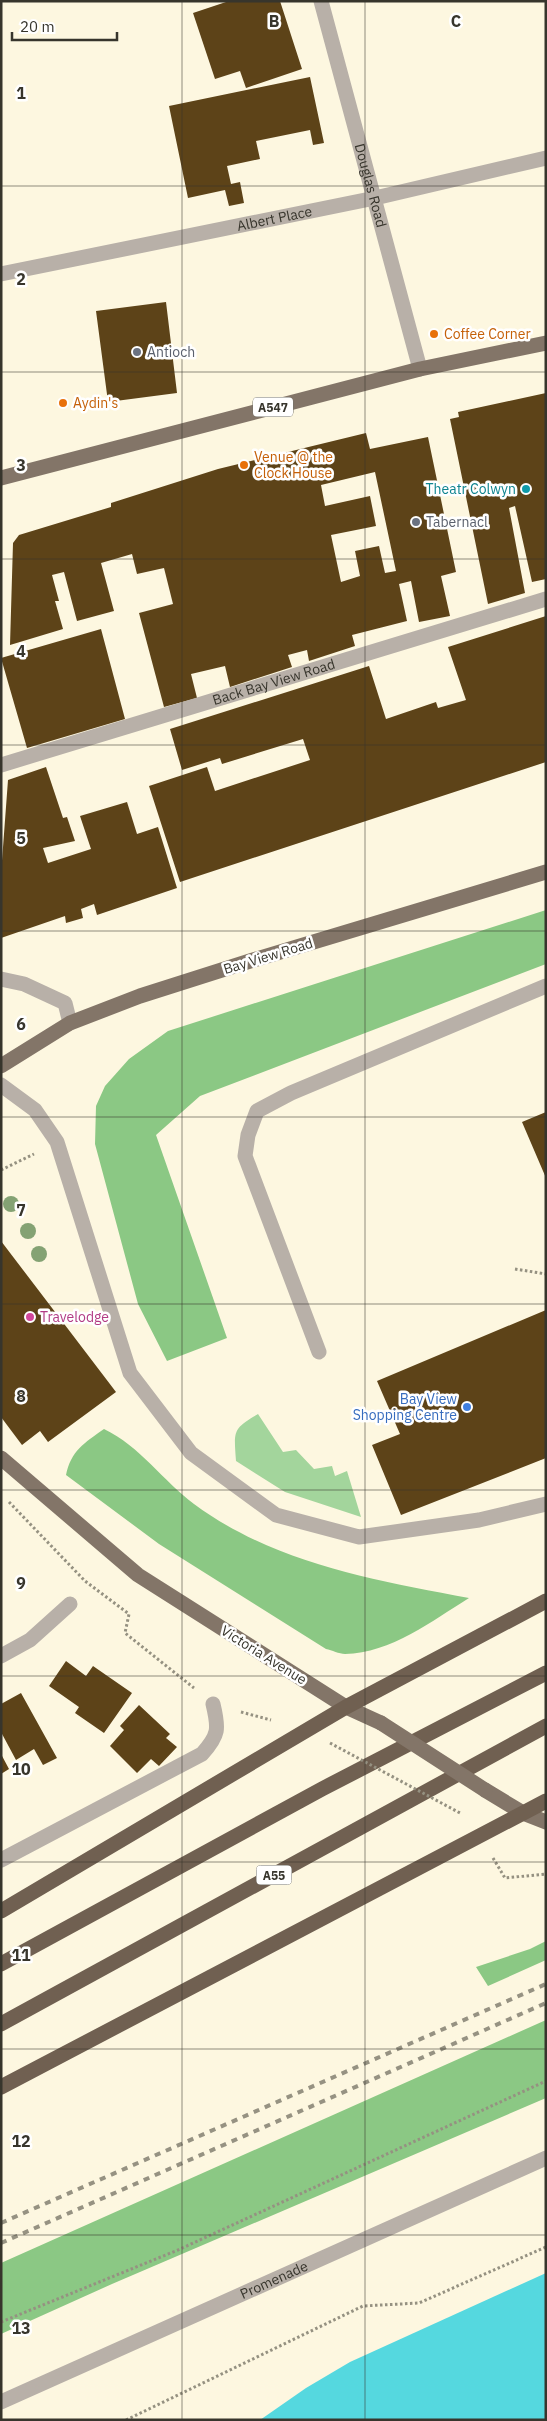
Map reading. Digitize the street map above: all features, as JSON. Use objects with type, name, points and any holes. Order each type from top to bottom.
[{"type":"highway","points":[[1,1912],[346,1707],[546,1601]]},
{"type":"highway","points":[[1,1964],[313,1793],[546,1673]]},
{"type":"highway","name":"A55","points":[[1,2024],[546,1726]]},
{"type":"highway","points":[[1,2087],[546,1801]]},
{"type":"main road","name":"A547","points":[[1,478],[420,369],[546,343]]},
{"type":"main road","name":"Bay View Road","points":[[1,1066],[70,1023],[140,996],[546,872]]},
{"type":"main road","name":"Victoria Avenue","points":[[1,1458],[138,1575],[346,1707],[381,1723],[523,1813],[546,1822]]},
{"type":"street","name":"Douglas Road","points":[[321,1],[420,369]]},
{"type":"street","name":"Albert Place","points":[[1,274],[375,198],[546,158]]},
{"type":"street","name":"Back Bay View Road","points":[[1,765],[546,599]]},
{"type":"street","points":[[1,979],[24,984],[65,1003],[70,1023]]},
{"type":"street","points":[[319,1352],[245,1156],[248,1135],[257,1111],[291,1093],[546,986]]},
{"type":"street","points":[[1,1085],[35,1110],[58,1142],[130,1373],[192,1454],[276,1514],[359,1537],[479,1520],[546,1504]]},
{"type":"street","points":[[1,1656],[30,1640],[70,1604]]},
{"type":"street","points":[[1,1860],[202,1754],[214,1740],[218,1724],[213,1704]]},
{"type":"street","name":"Promenade","points":[[1,2402],[546,2158]]},
{"type":"path","points":[[1,1170],[58,1142]]},
{"type":"path","points":[[514,1269],[546,1274]]},
{"type":"path","points":[[8,1501],[86,1581],[129,1614],[125,1633],[213,1704],[306,1730],[460,1813]]},
{"type":"path","points":[[480,1836],[505,1878],[546,1874]]},
{"type":"path","points":[[1,2322],[178,2250],[546,2080]]},
{"type":"path","points":[[126,2420],[363,2306],[419,2303],[546,2247]]},
{"type":"green space","points":[[546,910],[546,964],[200,1096],[156,1135],[227,1338],[167,1361],[138,1304],[95,1144],[96,1106],[105,1086],[129,1059],[168,1031]]},
{"type":"green space","points":[[258,1414],[283,1452],[296,1450],[314,1469],[332,1466],[335,1476],[347,1471],[361,1517],[285,1492],[236,1461],[236,1432],[243,1423]]},
{"type":"green space","points":[[104,1429],[117,1436],[140,1454],[194,1504],[225,1524],[257,1541],[291,1555],[361,1576],[469,1598],[426,1626],[379,1648],[345,1654],[326,1649],[159,1544],[66,1475],[71,1460],[79,1448]]},
{"type":"green space","points":[[546,1941],[546,1960],[488,1986],[476,1967],[530,1949]]},
{"type":"green space","points":[[546,2020],[546,2098],[112,2284],[1,2334],[1,2263]]},
{"type":"water","points":[[546,2273],[546,2420],[260,2420],[306,2388],[350,2362]]},
{"type":"building","points":[[229,1],[280,1],[302,69],[246,88],[240,71],[215,79],[193,13]]},
{"type":"building","points":[[310,77],[324,143],[313,145],[310,130],[256,141],[260,159],[227,166],[231,184],[240,182],[244,203],[229,206],[225,190],[188,198],[169,106]]},
{"type":"building","name":"Antioch","points":[[166,302],[177,393],[108,402],[96,311]]},
{"type":"building","points":[[546,393],[546,579],[532,582],[515,506],[509,508],[525,593],[488,604],[450,419],[459,417],[458,412]]},
{"type":"building","points":[[366,433],[370,449],[428,437],[456,572],[441,576],[450,616],[419,622],[411,581],[399,584],[407,621],[352,635],[355,646],[309,661],[307,650],[288,655],[292,667],[230,687],[225,666],[191,674],[197,698],[164,707],[139,613],[173,604],[164,568],[137,574],[132,554],[101,563],[114,611],[77,621],[64,572],[52,575],[59,601],[55,601],[63,629],[10,645],[13,543],[19,535],[111,507],[111,503],[218,469]],"holes":[[[375,472],[396,571],[385,573],[379,546],[355,551],[360,576],[341,582],[331,535],[376,526],[370,496],[325,506],[321,485]]]},
{"type":"building","points":[[546,616],[546,762],[180,882],[149,786],[207,767],[215,791],[310,760],[303,739],[222,764],[220,758],[182,770],[170,729],[369,666],[386,719],[436,702],[438,708],[466,700],[448,647]]},
{"type":"building","points":[[101,629],[125,719],[27,748],[1,658]]},
{"type":"building","points":[[46,767],[63,818],[67,817],[75,841],[43,848],[48,863],[91,849],[80,816],[127,802],[137,834],[158,827],[177,888],[97,915],[94,904],[81,909],[83,918],[66,923],[65,916],[1,938],[1,874],[8,780]]},
{"type":"building","points":[[546,1112],[546,1178],[522,1122]]},
{"type":"building","name":"Travelodge","points":[[1,1241],[116,1392],[48,1442],[40,1431],[22,1445],[1,1417]]},
{"type":"building","name":"Bay View Shopping Centre","points":[[546,1310],[546,1458],[401,1515],[372,1445],[400,1434],[377,1381]]},
{"type":"building","points":[[66,1661],[86,1676],[93,1666],[132,1693],[104,1733],[75,1713],[79,1707],[49,1686]]},
{"type":"building","points":[[21,1693],[57,1758],[43,1765],[34,1749],[16,1760],[1,1732],[1,1704]]},
{"type":"building","points":[[139,1705],[170,1734],[166,1738],[177,1747],[159,1766],[151,1759],[137,1773],[110,1746],[124,1730],[120,1726]]},
{"type":"building","points":[[1,1754],[9,1769],[1,1774]]},
{"type":"railway","points":[[1,2223],[546,1984]]},
{"type":"railway","points":[[1,2243],[546,2003]]},
{"type":"place","name":"Coffee Corner","points":[[434,334]]},
{"type":"place","name":"Antioch","points":[[137,352]]},
{"type":"place","name":"Aydin's","points":[[63,403]]},
{"type":"place","name":"Venue @ the Clock House","points":[[244,465]]},
{"type":"place","name":"Theatr Colwyn","points":[[526,489]]},
{"type":"place","name":"Tabernacl","points":[[416,522]]},
{"type":"place","name":"Travelodge","points":[[30,1317]]},
{"type":"place","name":"Bay View Shopping Centre","points":[[467,1407]]}]
